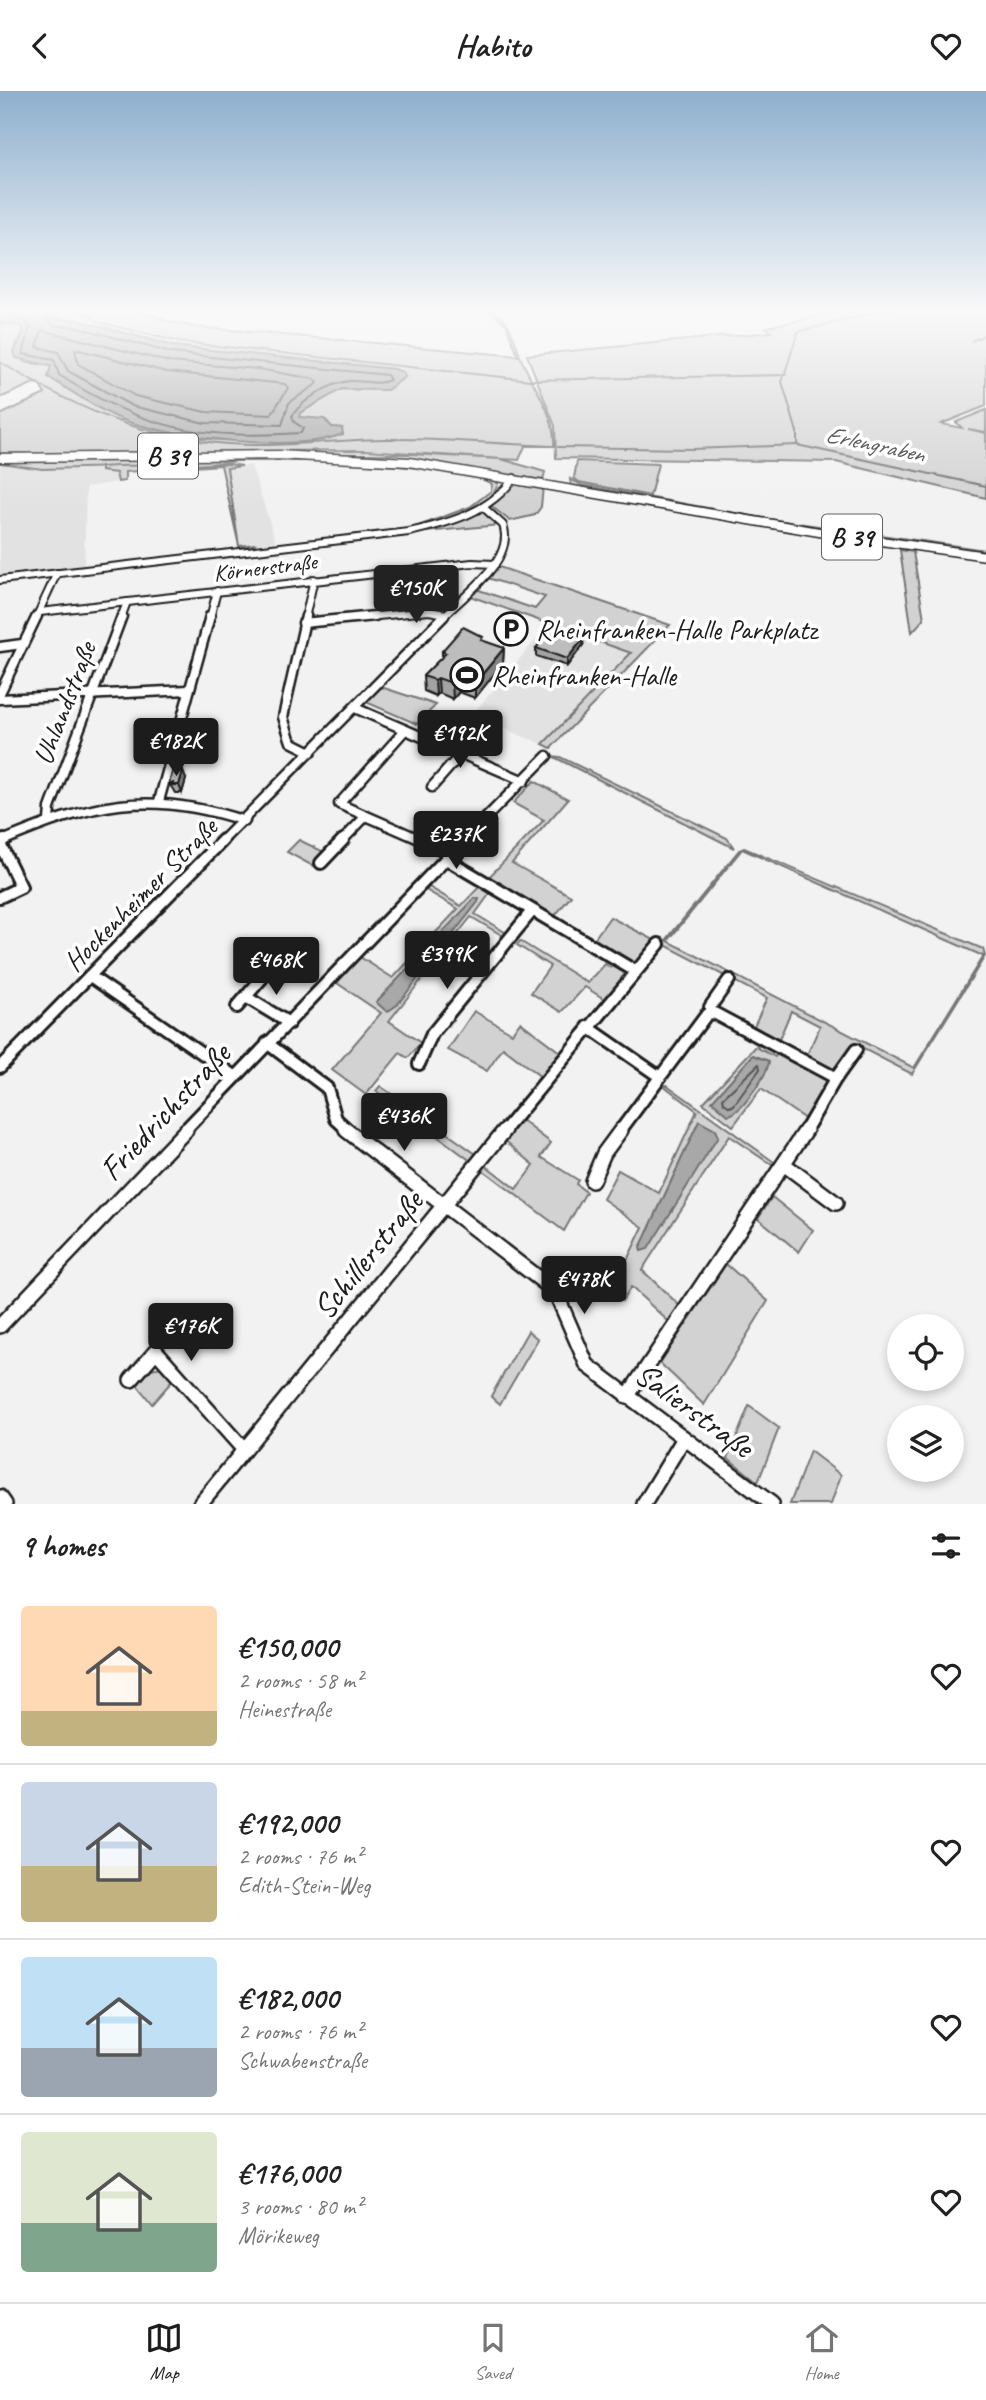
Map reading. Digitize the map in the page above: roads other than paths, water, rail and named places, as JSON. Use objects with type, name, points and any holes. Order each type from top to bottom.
[{"type":"main road","name":"B 39","points":[[0,458],[336,457],[432,465],[718,515],[986,556]]},
{"type":"street","points":[[488,474],[501,489]]},
{"type":"street","points":[[0,580],[409,532],[442,524],[483,507],[514,478]]},
{"type":"street","name":"Hockenheimer Straße","points":[[0,1067],[495,564],[506,549],[504,525],[498,516],[483,507]]},
{"type":"street","name":"Körnerstraße","points":[[40,612],[314,579],[472,563],[495,564]]},
{"type":"street","points":[[57,573],[0,696],[188,690]]},
{"type":"street","points":[[311,752],[291,742],[283,717],[314,579]]},
{"type":"street","points":[[159,801],[217,591]]},
{"type":"street","name":"Uhlandstraße","points":[[50,820],[50,808],[90,693],[127,602]]},
{"type":"street","points":[[303,623],[429,611],[446,614]]},
{"type":"street","points":[[0,647],[22,644]]},
{"type":"street","points":[[355,708],[524,781]]},
{"type":"street","points":[[405,730],[339,804],[449,857],[532,911],[635,971]]},
{"type":"street","points":[[432,787],[461,754]]},
{"type":"street","name":"Friedrichstraße","points":[[0,1326],[235,1076],[547,756]]},
{"type":"street","points":[[0,897],[21,887],[0,843],[50,820],[122,802],[159,801],[199,805],[245,821]]},
{"type":"street","points":[[321,863],[366,816]]},
{"type":"street","points":[[419,1064],[432,1034],[532,911]]},
{"type":"street","name":"Schillerstraße","points":[[200,1504],[588,1027],[659,944]]},
{"type":"street","points":[[90,976],[235,1076]]},
{"type":"street","points":[[237,1007],[262,978]]},
{"type":"street","points":[[592,1181],[604,1153],[711,1013],[710,1007],[729,981]]},
{"type":"street","points":[[246,997],[289,1023]]},
{"type":"street","points":[[711,1013],[836,1078]]},
{"type":"street","points":[[588,1027],[660,1077]]},
{"type":"street","name":"Salierstraße","points":[[267,1043],[327,1088],[337,1122],[555,1291],[587,1365],[772,1504]]},
{"type":"street","points":[[627,1397],[785,1165],[856,1049]]},
{"type":"street","points":[[785,1165],[836,1203]]},
{"type":"street","points":[[131,1380],[156,1351],[244,1450]]},
{"type":"street","points":[[644,1504],[684,1438]]},
{"type":"street","points":[[0,1497],[5,1504]]},
{"type":"water","points":[[48,377],[405,377],[387,390],[342,389],[300,413],[299,417],[324,419],[332,427],[342,428],[343,434],[322,440],[267,443],[206,438],[129,422],[108,413]]},
{"type":"water","points":[[475,898],[479,899],[478,902],[397,1005],[387,1012],[376,1002]]},
{"type":"water","points":[[753,1055],[769,1061],[767,1067],[759,1084],[746,1101],[728,1115],[712,1101]]},
{"type":"water","points":[[699,1121],[715,1130],[718,1137],[648,1249],[641,1251],[640,1248]]},
{"type":"waterway","points":[[22,375],[94,412],[126,424],[191,440],[264,445],[407,439],[551,446]]},
{"type":"waterway","points":[[483,375],[530,380],[784,375]]},
{"type":"waterway","name":"Erlengraben","points":[[784,375],[782,382],[797,432],[797,445]]},
{"type":"waterway","points":[[558,447],[692,449],[797,445]]},
{"type":"waterway","name":"Erlengraben","points":[[797,445],[986,486]]},
{"type":"place","name":"Rheinfranken-Halle Parkplatz","points":[[511,629]]},
{"type":"place","name":"Rheinfranken-Halle","points":[[467,675]]}]
